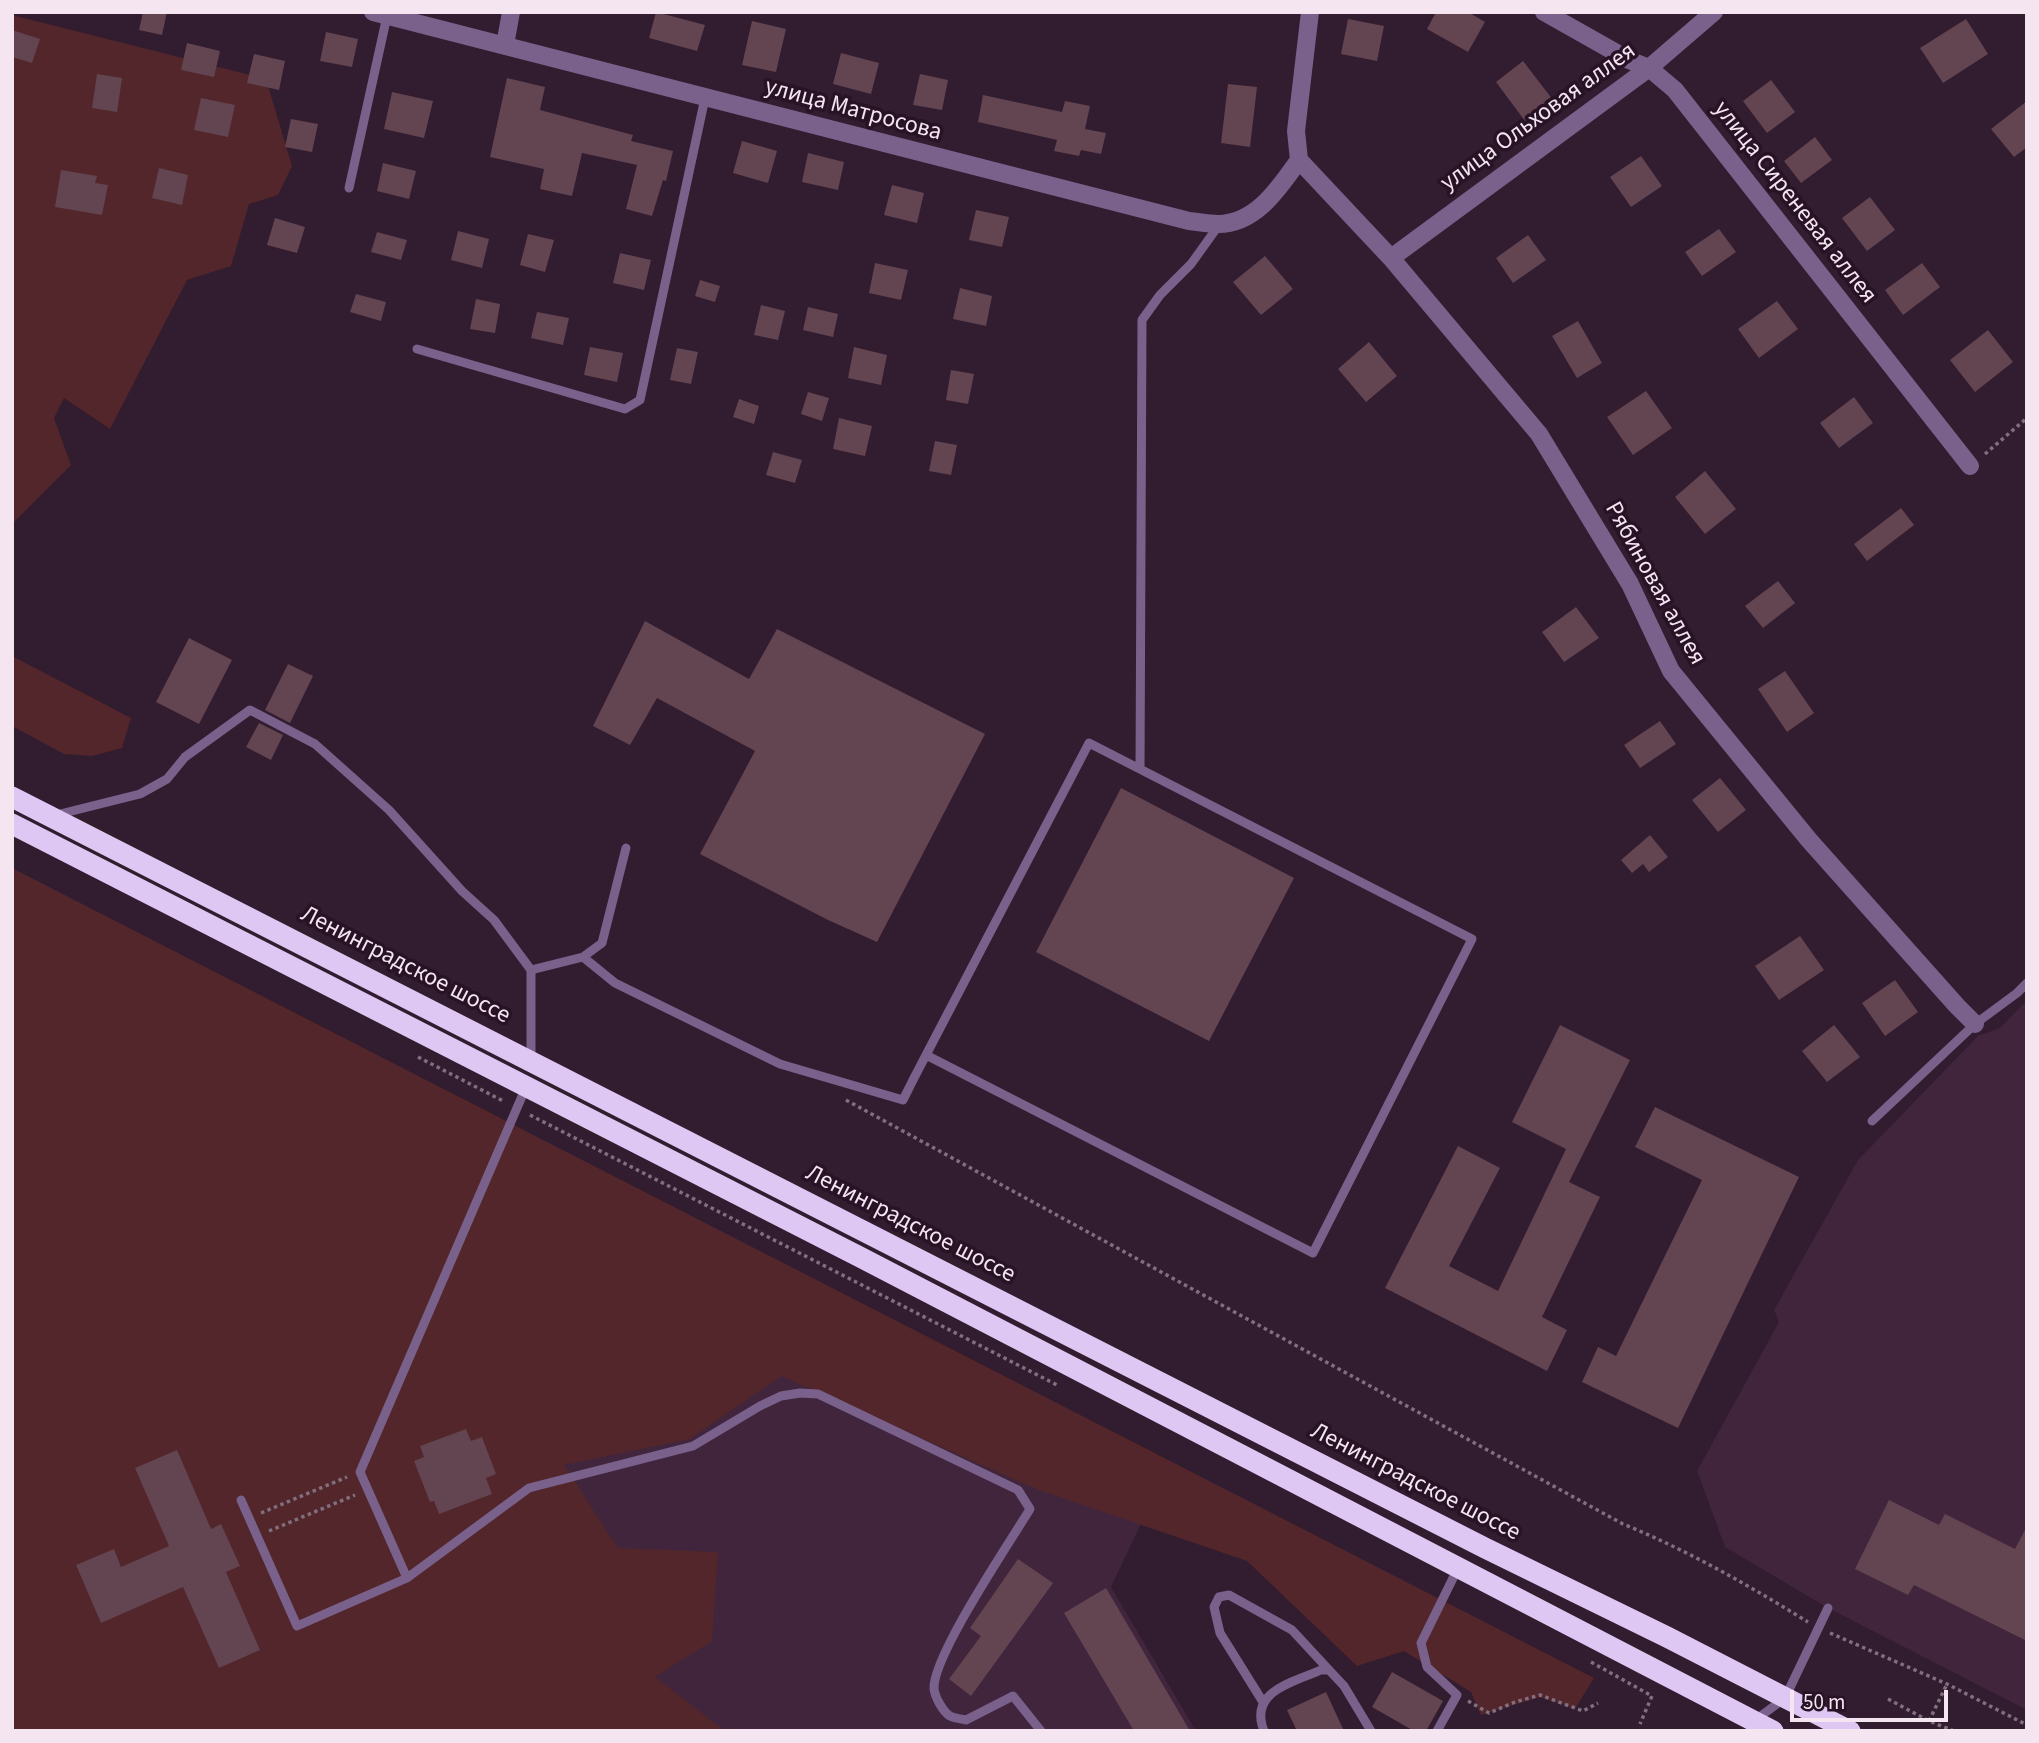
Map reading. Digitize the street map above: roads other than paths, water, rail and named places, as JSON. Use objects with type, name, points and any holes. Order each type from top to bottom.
[{"type":"highway","name":"Ленинградское шоссе","points":[[12,797],[1339,1474],[1850,1731]]},
{"type":"highway","name":"Ленинградское шоссе","points":[[12,824],[1458,1567],[1759,1728]]},
{"type":"street","points":[[505,45],[511,12]]},
{"type":"street","points":[[1299,160],[1296,131],[1310,12]]},
{"type":"street","name":"улица Сиреневая аллея","points":[[1544,12],[1629,60],[1649,68],[1675,90],[1970,466]]},
{"type":"street","name":"улица Ольховая аллея","points":[[1391,258],[1649,68],[1714,12]]},
{"type":"street","name":"улица Матросова","points":[[380,14],[1189,221],[1220,224],[1244,218],[1276,193],[1299,160]]},
{"type":"street","name":"Рябиновая аллея","points":[[1299,160],[1391,258],[1539,434],[1630,584],[1671,671],[1809,840],[1975,1024]]},
{"type":"lane","points":[[349,188],[380,14]]},
{"type":"lane","points":[[416,349],[625,409],[640,400],[705,98]]},
{"type":"lane","points":[[1140,769],[1142,320],[1160,295],[1191,264],[1220,224]]},
{"type":"lane","points":[[51,816],[139,794],[167,779],[185,757],[250,710],[315,744],[389,810],[462,891],[494,920],[531,970],[531,1060]]},
{"type":"lane","points":[[583,957],[615,983],[780,1064],[903,1100],[926,1055],[1089,743],[1472,939],[1313,1253],[926,1055]]},
{"type":"lane","points":[[531,970],[583,957],[602,943],[626,848]]},
{"type":"lane","points":[[1872,1121],[1975,1024],[2027,983]]},
{"type":"lane","points":[[407,1578],[360,1472],[526,1087]]},
{"type":"lane","points":[[241,1500],[297,1626],[407,1578],[529,1488],[693,1446],[781,1396],[818,1394],[1018,1490],[1030,1509],[955,1633],[937,1671],[934,1689],[937,1700],[949,1716],[966,1720],[1013,1696],[1041,1731]]},
{"type":"lane","points":[[1437,1731],[1457,1695],[1427,1667],[1421,1643],[1458,1567]]},
{"type":"lane","points":[[1263,1702],[1220,1633],[1214,1607],[1219,1597],[1229,1595],[1292,1630],[1344,1686],[1371,1731]]},
{"type":"lane","points":[[1759,1728],[1784,1698],[1828,1608]]},
{"type":"lane","points":[[1264,1731],[1261,1721],[1263,1702],[1274,1690],[1321,1670],[1329,1670]]}]
